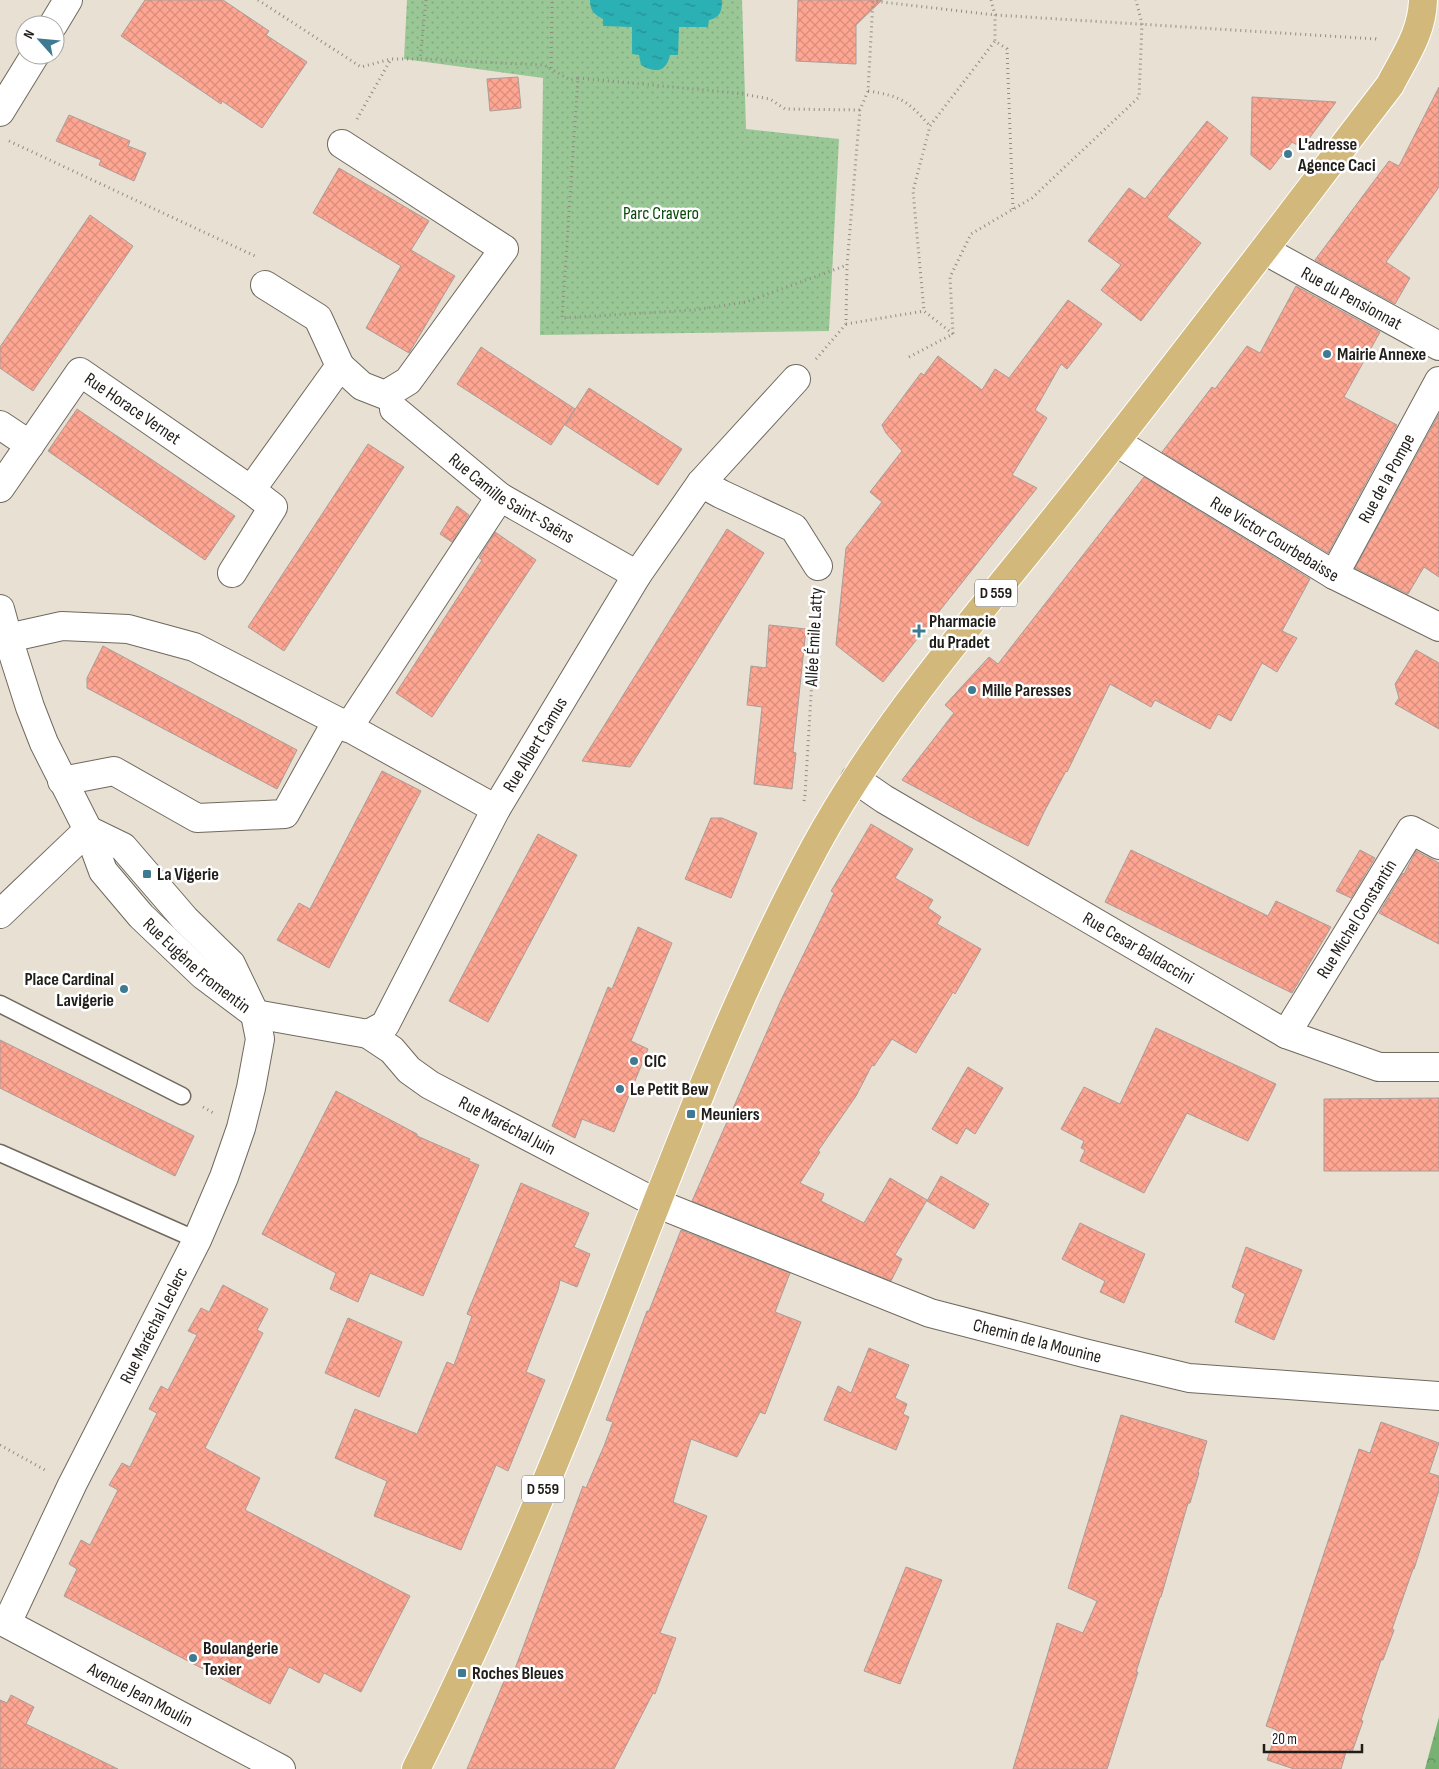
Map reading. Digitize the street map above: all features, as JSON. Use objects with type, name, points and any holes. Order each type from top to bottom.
[{"type":"main road","name":"D 559","points":[[416,1769],[462,1673],[552,1471],[727,1027],[768,938],[817,844],[855,780],[911,700],[1116,442],[1390,85],[1418,32],[1423,0]]},
{"type":"street","points":[[59,15],[68,0]]},
{"type":"street","points":[[0,124],[30,65]]},
{"type":"street","points":[[265,285],[318,318],[340,366],[362,386],[390,402],[408,381],[504,249],[342,144]]},
{"type":"street","name":"Rue du Pensionnat","points":[[1264,250],[1439,346]]},
{"type":"street","points":[[251,490],[340,366]]},
{"type":"street","name":"Rue Horace Vernet","points":[[0,488],[80,372],[273,507],[232,573]]},
{"type":"street","name":"Rue Albert Camus","points":[[368,1034],[384,1025],[496,808],[637,575],[701,483],[796,379]]},
{"type":"street","name":"Rue de la Pompe","points":[[1334,575],[1439,380]]},
{"type":"street","name":"Rue Camille Saint-Saëns","points":[[390,402],[500,497],[637,575]]},
{"type":"street","points":[[0,424],[30,445]]},
{"type":"street","name":"Rue Victor Courbebaisse","points":[[1116,442],[1334,575],[1439,627]]},
{"type":"street","name":"Allée Émile Latty","points":[[701,483],[794,528],[818,566]]},
{"type":"street","points":[[62,781],[114,771],[196,818],[285,814],[342,725],[500,497]]},
{"type":"street","points":[[0,609],[30,707],[44,743],[88,830],[0,914]]},
{"type":"street","points":[[8,638],[62,626],[128,629],[194,647],[496,808]]},
{"type":"street","name":"Rue Cesar Baldaccini","points":[[855,780],[892,804],[1286,1034],[1379,1067],[1439,1067]]},
{"type":"street","name":"Rue Eugène Fromentin","points":[[88,830],[123,847],[185,919],[231,964],[255,1014]]},
{"type":"street","name":"Rue Michel Constantin","points":[[1286,1034],[1411,830],[1439,845]]},
{"type":"street","points":[[255,1014],[368,1034]]},
{"type":"street","name":"Rue Maréchal Leclerc","points":[[3,1622],[197,1240],[224,1177],[241,1128],[251,1088],[260,1039],[255,1014]]},
{"type":"street","name":"Rue Maréchal Juin","points":[[368,1034],[392,1050],[409,1070],[430,1085],[656,1204]]},
{"type":"street","name":"Chemin de la Mounine","points":[[656,1204],[930,1314],[1084,1353],[1189,1378],[1439,1396]]},
{"type":"street","name":"Avenue Jean Moulin","points":[[3,1622],[281,1769]]},
{"type":"lane","points":[[0,1004],[182,1096]]},
{"type":"lane","points":[[0,1153],[197,1240]]},
{"type":"path","points":[[258,0],[361,67],[392,59],[544,64],[570,80],[578,78],[736,93],[770,99],[785,109],[860,110]]},
{"type":"path","points":[[420,59],[426,0]]},
{"type":"path","points":[[551,68],[552,0]]},
{"type":"path","points":[[953,334],[924,311],[913,191],[930,126],[995,41],[995,15],[991,0]]},
{"type":"path","points":[[953,334],[950,277],[971,234],[1032,198],[1139,97],[1142,24],[1136,0]]},
{"type":"path","points":[[846,324],[847,265],[860,110],[868,91],[874,1],[995,15],[1376,39],[1408,52]]},
{"type":"path","points":[[995,41],[1007,49],[1013,210]]},
{"type":"path","points":[[342,144],[392,59]]},
{"type":"path","points":[[578,78],[562,318],[694,310],[746,302],[847,265]]},
{"type":"path","points":[[868,91],[891,95],[913,107],[930,126]]},
{"type":"path","points":[[0,124],[265,261],[265,285]]},
{"type":"path","points":[[796,379],[846,324],[924,311]]},
{"type":"path","points":[[909,357],[953,334]]},
{"type":"path","name":"Allée Émile Latty","points":[[803,804],[806,795],[818,566]]},
{"type":"path","points":[[0,1445],[72,1485]]},
{"type":"green space","name":"Parc Cravero","points":[[407,0],[742,0],[746,129],[839,139],[829,331],[540,335],[543,78],[404,59]]},
{"type":"green space","points":[[1439,1717],[1439,1769],[1425,1769]]},
{"type":"water","points":[[590,0],[722,0],[722,7],[716,18],[709,20],[708,27],[679,27],[678,55],[670,55],[663,68],[655,70],[641,65],[639,55],[632,54],[632,27],[603,26],[603,19],[593,12]]},
{"type":"building","points":[[145,0],[223,0],[269,31],[266,35],[307,62],[262,128],[222,101],[221,104],[121,36]]},
{"type":"building","points":[[798,0],[882,0],[856,25],[856,64],[796,61]]},
{"type":"building","points":[[518,77],[521,108],[490,111],[487,79]]},
{"type":"building","points":[[1439,87],[1439,187],[1386,262],[1410,278],[1395,304],[1315,260],[1389,161],[1399,166]]},
{"type":"building","points":[[1252,97],[1336,102],[1302,148],[1292,142],[1270,170],[1251,155]]},
{"type":"building","points":[[69,115],[130,141],[128,146],[146,153],[134,181],[99,165],[101,160],[56,141]]},
{"type":"building","points":[[1207,121],[1228,138],[1167,217],[1201,243],[1141,321],[1101,290],[1121,265],[1088,241],[1129,188],[1145,199]]},
{"type":"building","points":[[339,168],[429,221],[411,250],[455,276],[409,353],[366,328],[401,266],[313,213]]},
{"type":"building","points":[[90,215],[133,246],[33,391],[0,368],[0,347]]},
{"type":"building","points":[[1296,286],[1380,332],[1344,397],[1397,425],[1328,553],[1162,452],[1212,387],[1215,389],[1247,346],[1260,353]]},
{"type":"building","points":[[1068,300],[1102,324],[1067,369],[1061,364],[1035,410],[1047,418],[1012,475],[1037,488],[883,682],[836,645],[846,548],[882,502],[870,492],[902,451],[886,433],[882,425],[921,373],[924,375],[938,356],[982,390],[995,369],[1009,378]]},
{"type":"building","points":[[481,347],[575,409],[551,445],[457,384]]},
{"type":"building","points":[[589,388],[682,449],[658,485],[565,425]]},
{"type":"building","points":[[77,409],[235,516],[205,560],[48,451]]},
{"type":"building","points":[[1439,414],[1439,577],[1424,567],[1408,594],[1355,568]]},
{"type":"building","points":[[368,444],[404,467],[284,651],[248,627]]},
{"type":"building","points":[[1144,477],[1310,579],[1282,631],[1297,638],[1277,672],[1262,663],[1231,721],[1218,714],[1210,729],[1155,700],[1151,707],[1110,684],[1028,846],[902,780],[954,713],[945,705],[989,657],[998,664]]},
{"type":"building","points":[[457,506],[469,515],[452,542],[440,534]]},
{"type":"building","points":[[727,529],[764,553],[630,767],[582,761]]},
{"type":"building","points":[[495,532],[536,560],[432,717],[396,693],[482,560],[479,558]]},
{"type":"building","points":[[769,625],[806,629],[793,752],[796,753],[792,789],[754,784],[762,707],[747,705],[751,666],[766,668]]},
{"type":"building","points":[[103,646],[297,750],[277,789],[87,688],[87,678]]},
{"type":"building","points":[[1416,650],[1439,663],[1439,729],[1395,704],[1399,698],[1395,684]]},
{"type":"building","points":[[382,771],[421,791],[329,968],[277,940],[299,903],[310,909]]},
{"type":"building","points":[[711,818],[722,818],[757,833],[731,898],[685,879]]},
{"type":"building","points":[[871,824],[913,849],[895,878],[933,900],[928,908],[941,917],[937,924],[981,949],[955,994],[953,992],[916,1053],[892,1039],[874,1066],[872,1065],[856,1096],[818,1151],[820,1152],[800,1183],[824,1194],[821,1201],[864,1223],[890,1178],[927,1200],[895,1255],[902,1259],[891,1281],[692,1201],[781,1000],[834,893],[831,891]]},
{"type":"building","points":[[538,834],[577,855],[488,1022],[449,1001]]},
{"type":"building","points":[[1131,850],[1268,916],[1276,901],[1331,927],[1292,993],[1105,902]]},
{"type":"building","points":[[1360,850],[1375,858],[1351,898],[1336,891]]},
{"type":"building","points":[[1416,851],[1439,863],[1439,944],[1379,913]]},
{"type":"building","points":[[638,927],[672,943],[631,1041],[648,1049],[614,1132],[582,1119],[575,1138],[552,1126],[608,987],[612,989]]},
{"type":"building","points":[[1156,1028],[1276,1084],[1248,1141],[1187,1113],[1144,1193],[1080,1161],[1085,1150],[1081,1148],[1084,1141],[1061,1129],[1084,1087],[1120,1104]]},
{"type":"building","points":[[0,1040],[194,1136],[175,1176],[0,1088]]},
{"type":"building","points":[[968,1067],[1003,1088],[975,1134],[966,1128],[957,1144],[932,1129]]},
{"type":"building","points":[[336,1091],[417,1134],[417,1136],[470,1159],[469,1161],[479,1165],[423,1296],[370,1273],[358,1302],[330,1289],[336,1273],[262,1234]]},
{"type":"building","points":[[1439,1098],[1439,1171],[1324,1171],[1324,1099]]},
{"type":"building","points":[[941,1176],[989,1204],[974,1229],[927,1201]]},
{"type":"building","points":[[521,1183],[589,1213],[574,1247],[590,1254],[577,1287],[560,1280],[558,1290],[526,1372],[545,1380],[508,1471],[496,1465],[461,1550],[374,1516],[387,1481],[335,1458],[355,1409],[417,1434],[447,1362],[454,1365],[472,1316],[467,1314]]},
{"type":"building","points":[[1080,1223],[1145,1254],[1124,1303],[1100,1292],[1105,1281],[1062,1259]]},
{"type":"building","points":[[681,1230],[790,1273],[775,1312],[801,1322],[765,1414],[760,1412],[737,1457],[691,1439],[673,1502],[707,1516],[660,1633],[676,1638],[655,1694],[653,1693],[614,1769],[467,1769],[507,1674],[512,1677],[583,1486],[586,1488],[604,1446],[613,1422],[606,1420],[647,1311],[649,1311]]},
{"type":"building","points":[[1246,1247],[1302,1270],[1274,1340],[1235,1322],[1245,1294],[1232,1287]]},
{"type":"building","points":[[223,1285],[268,1309],[257,1330],[263,1333],[205,1448],[260,1478],[245,1510],[410,1596],[361,1692],[324,1673],[319,1683],[289,1667],[270,1704],[64,1596],[77,1569],[69,1564],[81,1540],[90,1545],[118,1490],[109,1485],[122,1463],[130,1467],[157,1413],[149,1409],[161,1386],[168,1390],[197,1335],[188,1331],[201,1308],[209,1312]]},
{"type":"building","points":[[348,1318],[402,1342],[379,1397],[325,1373]]},
{"type":"building","points":[[869,1348],[909,1365],[895,1398],[907,1404],[903,1414],[909,1417],[896,1450],[824,1420],[838,1386],[851,1393]]},
{"type":"building","points":[[1121,1415],[1207,1441],[1190,1503],[1188,1503],[1161,1597],[1107,1769],[1013,1769],[1057,1623],[1083,1633],[1097,1601],[1068,1588]]},
{"type":"building","points":[[1381,1422],[1439,1443],[1429,1473],[1439,1476],[1439,1490],[1414,1569],[1392,1629],[1394,1630],[1383,1660],[1381,1660],[1361,1720],[1363,1721],[1352,1752],[1347,1749],[1341,1769],[1294,1769],[1267,1760],[1277,1730],[1266,1726],[1359,1449],[1370,1453]]},
{"type":"building","points":[[906,1567],[942,1580],[900,1684],[864,1671]]},
{"type":"building","points":[[11,1695],[34,1707],[26,1724],[118,1769],[0,1769],[0,1700],[7,1703]]},
{"type":"place","name":"L'adresse Agence Caci","points":[[1288,154]]},
{"type":"place","name":"Mairie Annexe","points":[[1327,354]]},
{"type":"place","name":"Pharmacie du Pradet","points":[[919,631]]},
{"type":"place","name":"Mille Paresses","points":[[972,690]]},
{"type":"place","name":"La Vigerie","points":[[147,874]]},
{"type":"place","name":"Place Cardinal Lavigerie","points":[[124,989]]},
{"type":"place","name":"CIC","points":[[634,1061]]},
{"type":"place","name":"Le Petit Bew","points":[[620,1089]]},
{"type":"place","name":"Meuniers","points":[[691,1114]]},
{"type":"place","name":"Boulangerie Texier","points":[[193,1658]]},
{"type":"place","name":"Roches Bleues","points":[[462,1673]]}]
